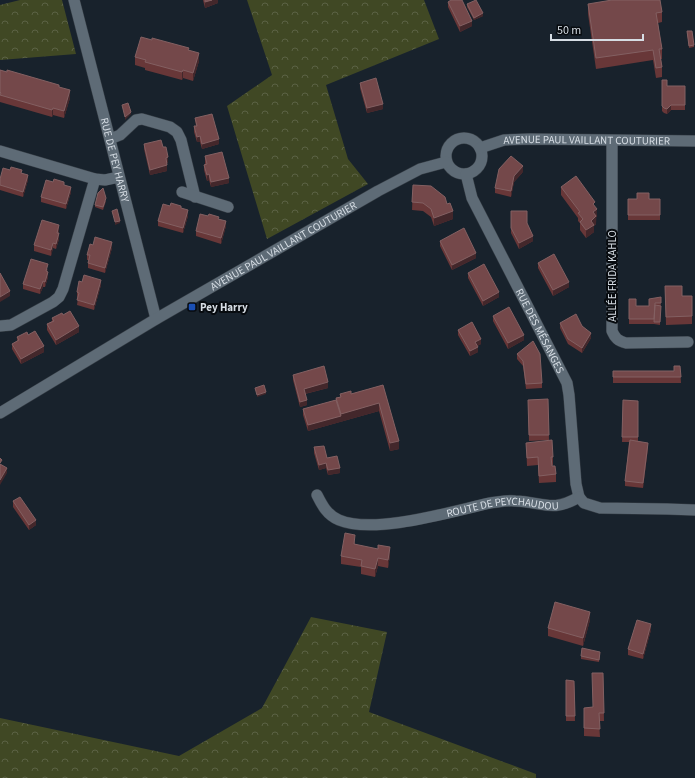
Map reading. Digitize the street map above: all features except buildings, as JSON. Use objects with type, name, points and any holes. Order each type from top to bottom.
[{"type":"street","name":"RUE DE PEY HARRY","points":[[74,0],[156,319]]},
{"type":"street","points":[[110,139],[120,135],[136,120],[142,119],[170,127],[177,132],[181,140],[195,197]]},
{"type":"street","points":[[466,138],[477,143],[480,148],[482,153],[481,163],[475,170],[466,174],[461,174],[452,170],[446,162],[446,150],[454,140],[466,138]]},
{"type":"street","name":"AVENUE PAUL VAILLANT COUTURIER","points":[[480,148],[504,140],[530,139],[695,141]]},
{"type":"street","name":"ALLÉE FRIDA KAHLO","points":[[612,141],[612,331],[614,337],[619,341],[626,342],[688,342]]},
{"type":"street","points":[[0,151],[95,179],[105,180],[119,177]]},
{"type":"street","name":"AVENUE PAUL VAILLANT COUTURIER","points":[[0,413],[156,319],[378,191],[420,169],[446,162]]},
{"type":"street","name":"RUE DES MÉSANGES","points":[[466,174],[472,198],[567,383],[576,484],[579,497]]},
{"type":"street","points":[[0,326],[11,325],[53,302],[59,297],[63,289],[95,179]]},
{"type":"street","points":[[182,192],[228,207]]},
{"type":"street","name":"ROUTE DE PEYCHAUDOU","points":[[317,495],[323,508],[330,515],[339,520],[352,523],[369,524],[409,521],[503,501],[559,506],[579,497]]},
{"type":"street","points":[[579,497],[584,503],[600,508],[695,510]]},
{"type":"green space","points":[[20,0],[62,0],[76,54],[0,60],[0,5]]},
{"type":"green space","points":[[247,0],[424,0],[439,39],[326,85],[348,159],[368,184],[267,239],[227,106],[272,75]]},
{"type":"green space","points":[[311,617],[387,632],[369,712],[536,774],[536,778],[0,778],[0,718],[179,756],[262,708]]},
{"type":"place","name":"Pey Harry","points":[[192,307]]}]
